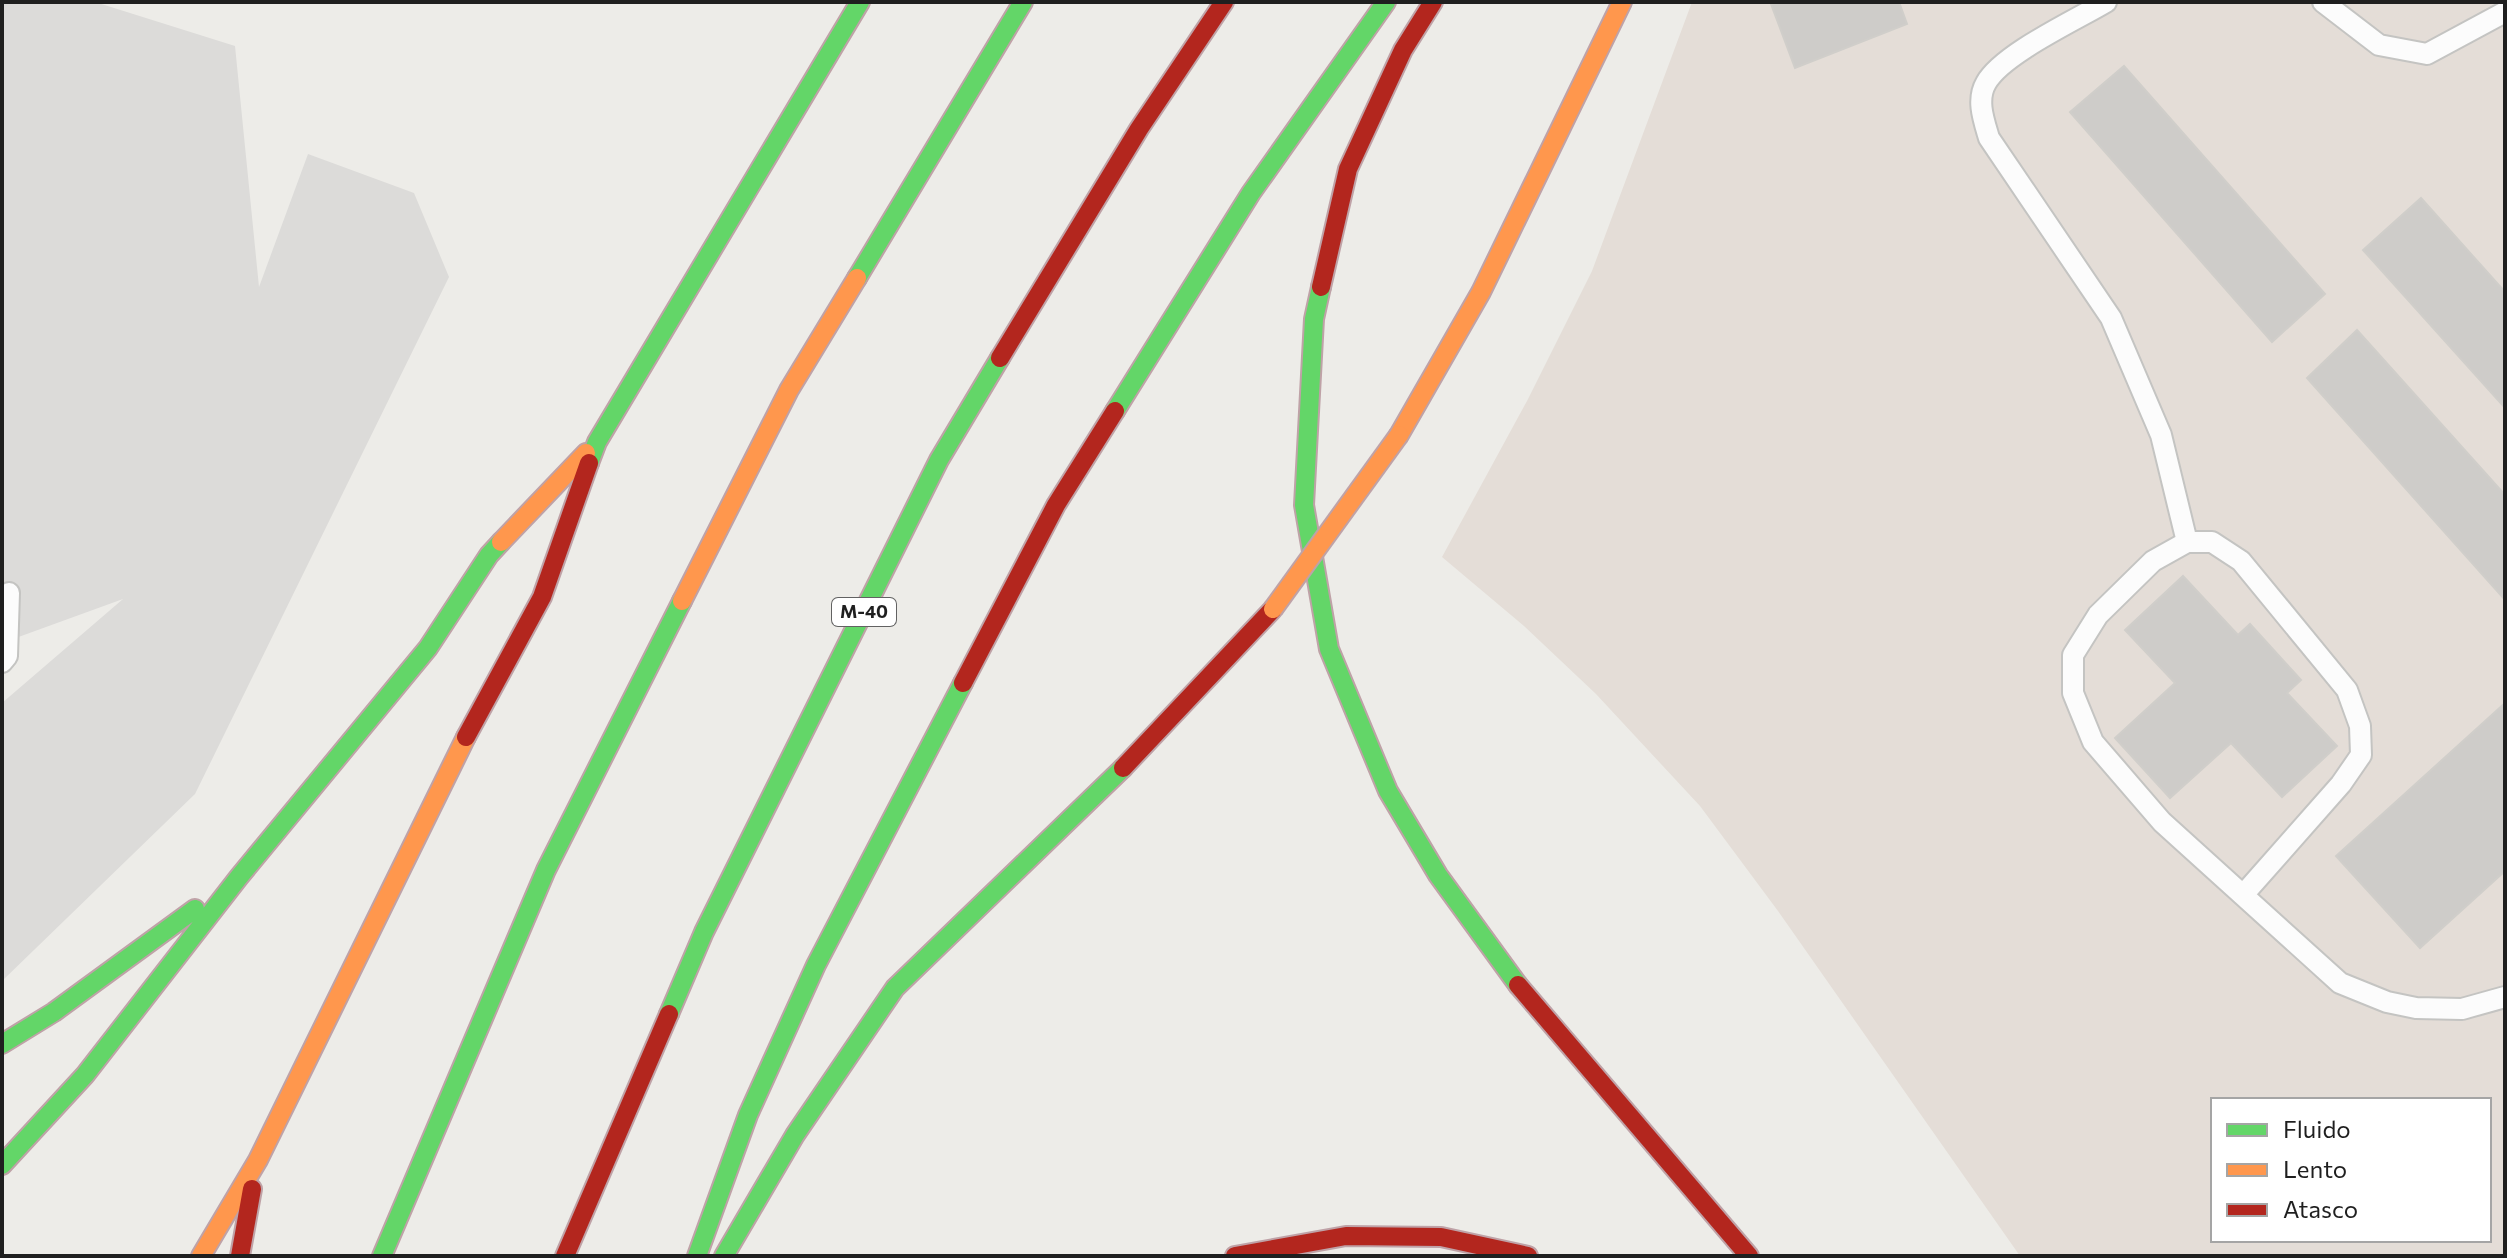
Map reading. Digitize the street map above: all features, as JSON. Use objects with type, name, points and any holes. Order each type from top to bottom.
[{"type":"highway","points":[[201,1256],[258,1160],[479,711],[542,597],[597,442],[860,2]]},
{"type":"highway","points":[[382,1256],[546,870],[789,390],[1023,2]]},
{"type":"highway","name":"M-40","points":[[565,1256],[704,932],[939,460],[1139,129],[1224,2]]},
{"type":"highway","points":[[697,1256],[748,1115],[816,965],[1056,505],[1251,193],[1386,2]]},
{"type":"highway","points":[[1433,2],[1403,50],[1348,169],[1314,319],[1304,505],[1329,649],[1388,791],[1438,875],[1528,998],[1749,1256]]},
{"type":"highway","points":[[724,1256],[795,1135],[895,988],[1110,781],[1273,609],[1399,435],[1481,292],[1622,2]]},
{"type":"highway","points":[[2,1165],[85,1075],[239,877],[428,648],[489,555],[597,442]]},
{"type":"highway","points":[[2,1044],[54,1012],[239,877]]},
{"type":"highway","points":[[240,1256],[258,1160]]},
{"type":"highway","points":[[1235,1256],[1346,1236],[1441,1237],[1528,1256]]},
{"type":"lane","points":[[2106,2],[2001,64],[1984,85],[1981,109],[1989,138],[2111,318],[2161,435],[2187,542]]},
{"type":"lane","points":[[2323,2],[2379,45],[2427,54],[2505,12]]},
{"type":"lane","points":[[2243,895],[2341,784],[2361,755],[2360,726],[2347,690],[2241,561],[2212,542],[2187,542],[2153,561],[2098,615],[2073,655],[2073,693],[2093,742],[2162,822],[2340,983],[2416,1008],[2462,1009],[2505,997]]},
{"type":"lane","points":[[2,662],[7,656],[9,593]]},
{"type":"shaded area","points":[[2,2],[95,2],[235,46],[259,287],[308,154],[414,193],[449,277],[195,794],[2,981],[2,703],[123,599],[2,643]]},
{"type":"shaded area","points":[[1692,2],[2505,2],[2505,1256],[2020,1256],[1778,911],[1700,806],[1596,694],[1524,626],[1442,557],[1527,401],[1592,271]]},
{"type":"building","points":[[1899,2],[1907,24],[1795,68],[1771,4]]},
{"type":"building","points":[[2124,66],[2325,294],[2272,342],[2070,112]]},
{"type":"building","points":[[2421,198],[2505,292],[2505,408],[2363,250]]},
{"type":"building","points":[[2357,330],[2505,495],[2505,600],[2307,378]]},
{"type":"building","points":[[2183,576],[2238,635],[2250,624],[2301,680],[2287,693],[2337,746],[2282,797],[2231,743],[2170,798],[2115,738],[2175,683],[2125,630]]},
{"type":"building","points":[[2505,703],[2505,871],[2420,948],[2336,856]]},
{"type":"traffic: fast","points":[[589,463],[597,442],[860,2]]},
{"type":"traffic: fast","points":[[857,278],[1023,2]]},
{"type":"traffic: fast","points":[[1115,411],[1251,193],[1386,2]]},
{"type":"traffic: fast","points":[[1321,287],[1314,319],[1304,505],[1329,649],[1388,791],[1438,875],[1518,985]]},
{"type":"traffic: fast","points":[[669,1014],[704,932],[939,460],[1000,358]]},
{"type":"traffic: fast","points":[[2,1165],[85,1075],[239,877],[428,648],[489,555],[501,542]]},
{"type":"traffic: fast","points":[[382,1256],[546,870],[682,601]]},
{"type":"traffic: fast","points":[[697,1256],[748,1115],[816,965],[963,683]]},
{"type":"traffic: fast","points":[[724,1256],[795,1135],[895,988],[1123,768]]},
{"type":"traffic: fast","points":[[2,1044],[54,1012],[195,909]]},
{"type":"traffic: slow","points":[[1399,435],[1481,292],[1622,2]]},
{"type":"traffic: slow","points":[[682,601],[789,390],[857,278]]},
{"type":"traffic: slow","points":[[1273,609],[1399,435]]},
{"type":"traffic: slow","points":[[501,542],[586,453]]},
{"type":"traffic: slow","points":[[201,1256],[258,1160],[466,737]]},
{"type":"traffic: jam","points":[[1000,358],[1139,129],[1224,2]]},
{"type":"traffic: jam","points":[[1321,287],[1348,169],[1403,50],[1433,2]]},
{"type":"traffic: jam","points":[[963,683],[1056,505],[1115,411]]},
{"type":"traffic: jam","points":[[466,737],[542,597],[589,463]]},
{"type":"traffic: jam","points":[[1123,768],[1273,609]]},
{"type":"traffic: jam","points":[[1518,985],[1749,1256]]},
{"type":"traffic: jam","points":[[565,1256],[669,1014]]},
{"type":"traffic: jam","points":[[240,1256],[252,1189]]},
{"type":"traffic: jam","points":[[1235,1256],[1346,1236],[1441,1237],[1528,1256]]}]
